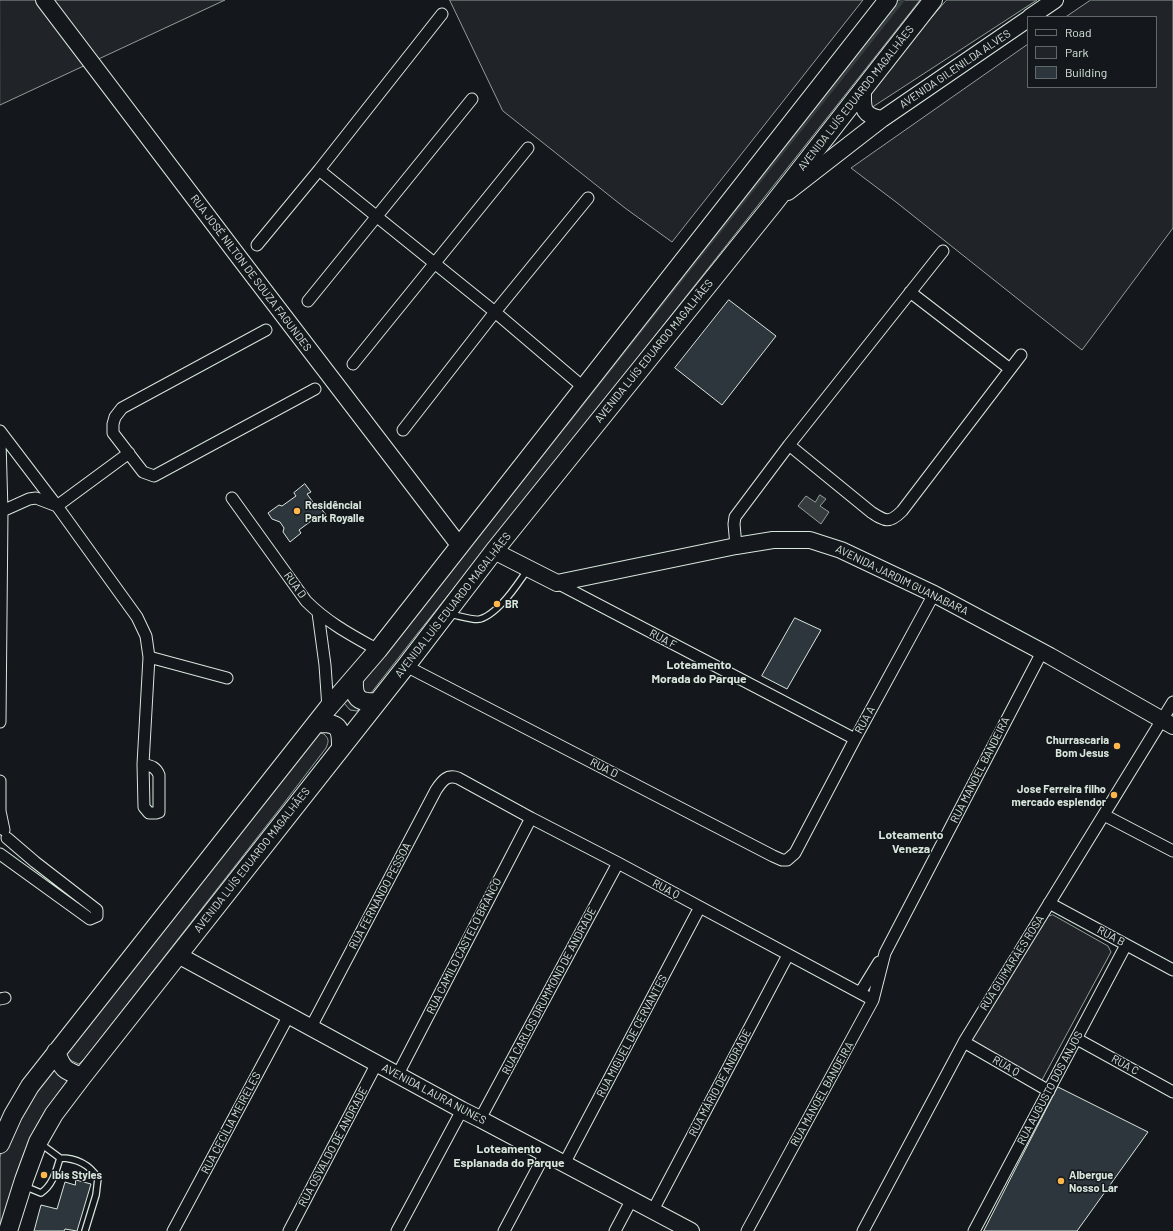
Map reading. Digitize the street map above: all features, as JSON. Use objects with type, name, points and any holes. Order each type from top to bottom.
[{"type":"main road","points":[[0,1144],[13,1115],[30,1086],[56,1052],[328,708],[378,650],[888,0]]},
{"type":"main road","name":"AVENIDA LUÍS EDUARDO MAGALHÃES","points":[[8,1231],[38,1142],[54,1114],[406,666],[494,551],[774,203],[933,0]]},
{"type":"main road","points":[[354,679],[353,689],[356,696],[366,703],[377,702]]},
{"type":"main road","points":[[317,723],[333,724],[338,728],[341,734],[341,747]]},
{"type":"main road","points":[[56,1052],[61,1065],[66,1070],[82,1077]]},
{"type":"street","name":"RUA JOSÉ NILTON DE SOUZA FAGUNDES","points":[[44,0],[240,260],[459,545]]},
{"type":"street","name":"AVENIDA GILENILDA ALVES","points":[[1032,16],[1055,0]]},
{"type":"street","points":[[257,245],[319,170],[442,14]]},
{"type":"street","name":"AVENIDA GILENILDA ALVES","points":[[774,203],[882,119],[1027,19]]},
{"type":"street","points":[[863,90],[863,108],[866,114],[882,119]]},
{"type":"street","points":[[308,301],[472,99]]},
{"type":"street","points":[[353,364],[528,148]]},
{"type":"street","points":[[319,170],[495,312],[583,387]]},
{"type":"street","points":[[403,430],[495,312],[588,198]]},
{"type":"street","points":[[736,546],[734,524],[735,517],[789,445],[943,251]]},
{"type":"street","points":[[910,292],[1010,369]]},
{"type":"street","points":[[266,330],[122,408],[115,417],[113,433],[143,472],[154,476],[315,389]]},
{"type":"street","points":[[789,445],[871,512],[881,518],[889,520],[894,518],[902,511],[1021,355]]},
{"type":"street","points":[[0,431],[57,506],[137,617],[146,636],[149,657],[143,764]]},
{"type":"street","points":[[0,441],[0,722]]},
{"type":"street","points":[[57,506],[129,453]]},
{"type":"street","points":[[1,512],[29,499],[36,498],[57,506]]},
{"type":"street","name":"RUA D","points":[[232,498],[306,601],[318,613],[335,626],[378,650]]},
{"type":"street","name":"AVENIDA JARDIM GUANABARA","points":[[557,583],[736,546],[773,540],[810,540],[841,550],[934,594],[1042,652],[1167,724]]},
{"type":"street","points":[[494,551],[557,583]]},
{"type":"street","name":"RUA F","points":[[557,583],[854,739]]},
{"type":"street","name":"RUA A","points":[[797,848],[854,739],[934,594]]},
{"type":"street","points":[[318,613],[326,665],[328,708]]},
{"type":"street","name":"RUA MANOEL BANDEIRA","points":[[860,993],[885,953],[1042,652]]},
{"type":"street","points":[[149,657],[227,678]]},
{"type":"street","name":"RUA D","points":[[406,666],[782,860],[788,860],[792,857],[797,848]]},
{"type":"street","name":"RUA GUIMARÃES ROSA","points":[[863,1231],[964,1042],[1104,814],[1167,724],[1173,702]]},
{"type":"street","name":"RUA FERNANDO PESSOA","points":[[311,1027],[438,786],[446,777],[452,776],[458,778]]},
{"type":"street","name":"RUA Q","points":[[458,778],[873,1000]]},
{"type":"street","points":[[0,781],[0,811],[4,832],[4,847],[0,850]]},
{"type":"street","points":[[1104,814],[1173,851]]},
{"type":"street","name":"RUA CAMILO CASTELO BRANCO","points":[[398,1074],[531,818]]},
{"type":"street","points":[[0,854],[90,919],[97,916],[97,910],[35,862],[4,832]]},
{"type":"street","name":"RUA CARLOS DRUMMOND DE ANDRADE","points":[[480,1119],[618,863]]},
{"type":"street","name":"RUA B","points":[[1049,903],[1173,970]]},
{"type":"street","name":"RUA MIGUEL DE CERVANTES","points":[[564,1164],[700,907]]},
{"type":"street","name":"RUA AUGUSTO DOS ANJOS","points":[[974,1231],[1126,944]]},
{"type":"street","name":"RUA MANOEL BANDEIRA","points":[[747,1231],[873,1000],[885,953]]},
{"type":"street","name":"AVENIDA LAURA NUNES","points":[[178,955],[462,1110],[691,1231]]},
{"type":"street","name":"RUA MÁRIO DE ANDRADE","points":[[653,1210],[788,955]]},
{"type":"street","name":"RUA CECÍLIA MEIRELES","points":[[173,1231],[289,1016]]},
{"type":"street","name":"RUA C","points":[[1077,1039],[1173,1092]]},
{"type":"street","name":"RUA Q","points":[[964,1042],[1048,1091]]},
{"type":"street","name":"RUA OSVALDO DE ANDRADE","points":[[289,1231],[377,1063]]},
{"type":"street","points":[[397,1231],[462,1110]]},
{"type":"street","points":[[504,1231],[545,1154]]},
{"type":"street","points":[[615,1231],[632,1200]]},
{"type":"lane","points":[[445,614],[480,619],[492,613],[509,595],[528,569]]},
{"type":"lane","points":[[38,1142],[60,1158],[68,1158],[92,1168],[98,1178],[96,1195],[87,1230]]},
{"type":"lane","points":[[22,1186],[41,1193],[47,1189],[53,1179],[60,1158]]},
{"type":"green space","points":[[0,0],[225,0],[0,105]]},
{"type":"green space","points":[[450,0],[863,0],[672,242],[625,208],[503,111]]},
{"type":"green space","points":[[891,0],[920,0],[357,711],[350,710],[344,703]]},
{"type":"green space","points":[[947,0],[1037,0],[871,108],[867,94],[889,66]]},
{"type":"green space","points":[[1091,0],[1173,0],[1173,228],[1082,350],[851,168],[1027,45],[1027,88],[1157,88],[1157,16],[1067,16]]},
{"type":"green space","points":[[320,733],[324,734],[328,739],[326,748],[86,1057],[79,1064],[72,1061],[66,1056],[66,1046],[315,737]]},
{"type":"green space","points":[[1053,915],[1108,946],[1111,952],[1042,1080],[1035,1082],[970,1044],[968,1038],[1046,917]]},
{"type":"green space","points":[[52,1064],[68,1080],[41,1117],[28,1143],[0,1230],[0,1157],[5,1141]]},
{"type":"shaded area","points":[[820,495],[826,499],[820,506],[829,512],[821,524],[798,506],[806,496],[815,502]]},
{"type":"building","points":[[729,300],[776,336],[722,405],[675,368]]},
{"type":"building","name":"Residêncial Park Royalle","points":[[305,484],[311,492],[307,494],[318,509],[320,507],[326,515],[317,522],[315,518],[299,530],[301,533],[290,542],[283,532],[284,528],[280,522],[272,519],[268,513],[279,505],[282,506],[296,496],[294,493]]},
{"type":"building","points":[[795,618],[821,630],[787,689],[762,676]]},
{"type":"building","name":"Albergue Nosso Lar","points":[[1058,1087],[1148,1132],[1077,1231],[984,1231]]},
{"type":"building","points":[[76,1180],[91,1184],[77,1231],[65,1229],[64,1231],[34,1231],[41,1205],[57,1209],[65,1182],[75,1185]]},
{"type":"waterway","points":[[566,425],[903,0]]},
{"type":"place","name":"Residêncial Park Royalle","points":[[297,511]]},
{"type":"place","name":"BR","points":[[497,604]]},
{"type":"place","name":"Churrascaria Bom Jesus","points":[[1117,746]]},
{"type":"place","name":"Jose Ferreira filho mercado esplendor","points":[[1114,795]]},
{"type":"place","name":"Ibis Styles","points":[[44,1175]]},
{"type":"place","name":"Albergue Nosso Lar","points":[[1061,1181]]},
{"type":"district","name":"Loteamento Morada do Parque","points":[[699,672]]},
{"type":"district","name":"Loteamento Veneza","points":[[911,842]]},
{"type":"district","name":"Loteamento Esplanada do Parque","points":[[509,1156]]}]
